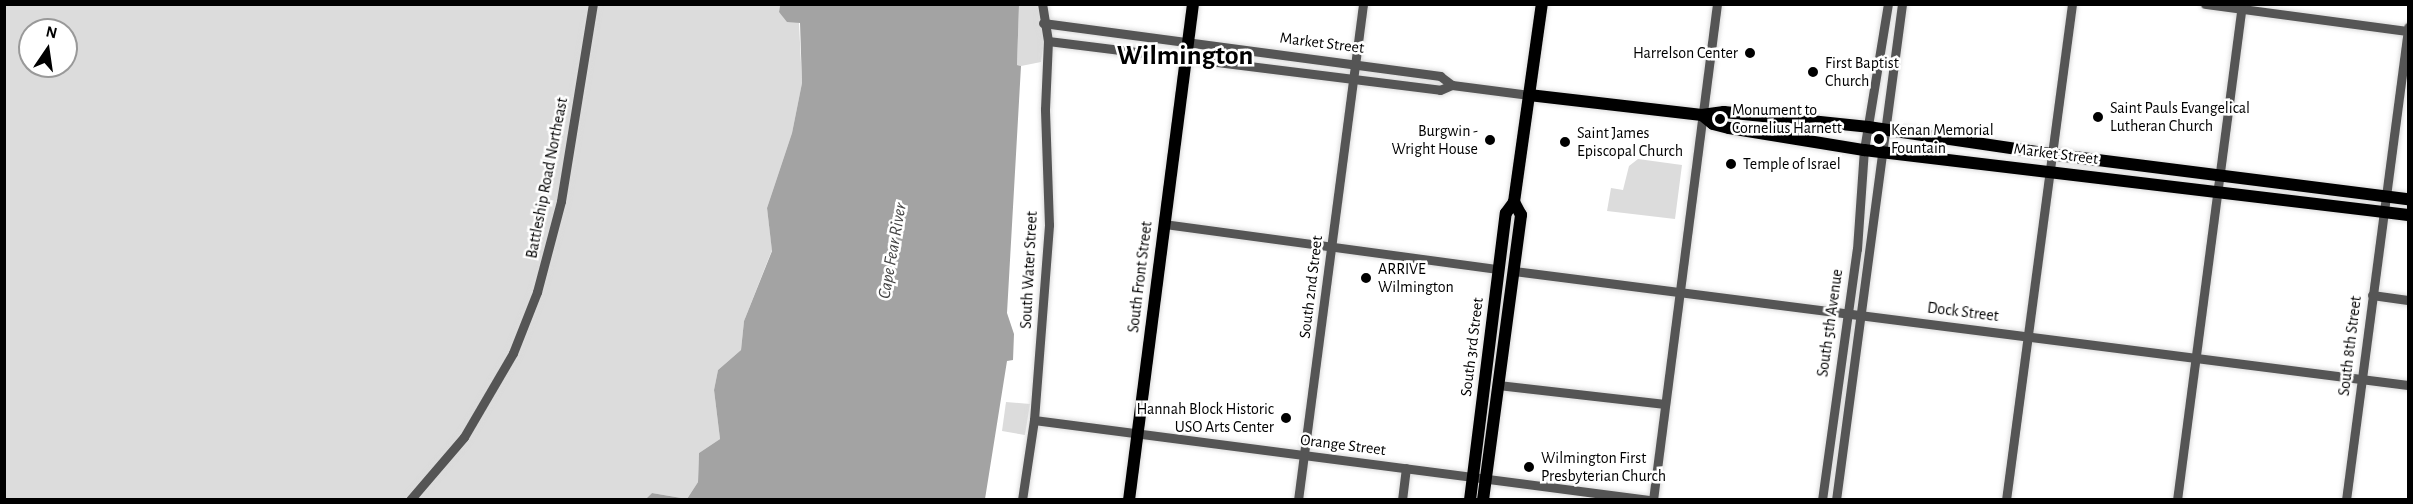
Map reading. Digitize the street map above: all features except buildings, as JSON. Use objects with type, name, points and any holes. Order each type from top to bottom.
[{"type":"main road","name":"South Front Street","points":[[1129,500],[1193,4]]},
{"type":"main road","name":"South 3rd Street","points":[[1483,500],[1479,478],[1499,269],[1506,213],[1514,202],[1542,4]]},
{"type":"main road","name":"Market Street","points":[[1529,95],[1702,115],[1724,112],[1888,129],[2050,154],[2409,199]]},
{"type":"main road","name":"Market Street","points":[[1702,115],[1713,124],[1729,128],[1864,150],[2048,169],[2409,215]]},
{"type":"main road","name":"South 3rd Street","points":[[1470,500],[1479,478],[1498,385],[1521,215],[1514,202]]},
{"type":"street","name":"Battleship Road Northeast","points":[[410,500],[464,437],[513,353],[533,303],[561,201],[593,4]]},
{"type":"street","name":"South Water Street","points":[[1022,500],[1034,420],[1049,225],[1045,119],[1048,41],[1043,23],[1042,4]]},
{"type":"street","name":"South 2nd Street","points":[[1298,500],[1363,4]]},
{"type":"street","points":[[1651,500],[1717,4]]},
{"type":"street","name":"South 5th Avenue","points":[[1822,500],[1846,312],[1857,249],[1864,150],[1888,4]]},
{"type":"street","name":"South 5th Avenue","points":[[1836,500],[1859,314],[1886,151],[1902,4]]},
{"type":"street","points":[[2006,500],[2048,169],[2072,4]]},
{"type":"street","points":[[2205,4],[2408,30]]},
{"type":"street","points":[[2177,500],[2242,7]]},
{"type":"street","name":"Market Street","points":[[1043,23],[1440,76],[1452,85],[1529,95]]},
{"type":"street","name":"South 8th Street","points":[[2346,500],[2408,30]]},
{"type":"street","name":"Market Street","points":[[1048,41],[1440,90],[1452,85]]},
{"type":"street","points":[[1164,224],[1499,269]]},
{"type":"street","name":"Dock Street","points":[[1514,271],[1680,290],[2409,385]]},
{"type":"street","points":[[2372,295],[2409,300]]},
{"type":"street","points":[[1498,385],[1665,404]]},
{"type":"street","name":"Orange Street","points":[[1034,420],[1651,500]]},
{"type":"street","points":[[1402,500],[1406,468]]},
{"type":"shaded area","points":[[4,5],[780,5],[779,12],[799,23],[802,83],[792,133],[767,208],[772,250],[744,321],[741,350],[718,370],[714,390],[720,439],[699,453],[698,482],[687,499],[652,493],[646,500],[5,499]]},
{"type":"shaded area","points":[[1019,5],[1038,5],[1044,41],[1041,62],[1017,65]]},
{"type":"shaded area","points":[[1638,159],[1682,165],[1675,219],[1607,211],[1611,188],[1623,190],[1629,166]]},
{"type":"shaded area","points":[[1006,402],[1030,404],[1025,435],[1002,431]]},
{"type":"water","name":"Cape Fear River","points":[[780,5],[1019,5],[1017,65],[1021,66],[1007,313],[1014,334],[1013,360],[1007,361],[985,499],[687,499],[698,482],[699,453],[720,439],[714,390],[718,370],[741,350],[744,321],[772,251],[767,208],[792,133],[802,83],[800,23],[787,22],[779,12]]},
{"type":"water","points":[[652,493],[687,499],[646,499]]},
{"type":"place","name":"Harrelson Center","points":[[1750,53]]},
{"type":"place","name":"First Baptist Church","points":[[1813,72]]},
{"type":"place","name":"Saint Pauls Evangelical Lutheran Church","points":[[2098,117]]},
{"type":"place","name":"Monument to Cornelius Harnett","points":[[1720,119]]},
{"type":"place","name":"Kenan Memorial Fountain","points":[[1879,139]]},
{"type":"place","name":"Burgwin - Wright House","points":[[1490,140]]},
{"type":"place","name":"Saint James Episcopal Church","points":[[1565,142]]},
{"type":"place","name":"Temple of Israel","points":[[1731,164]]},
{"type":"place","name":"ARRIVE Wilmington","points":[[1366,278]]},
{"type":"place","name":"Hannah Block Historic USO Arts Center","points":[[1286,418]]},
{"type":"place","name":"Wilmington First Presbyterian Church","points":[[1529,467]]},
{"type":"district","name":"Wilmington","points":[[1185,56]]}]
